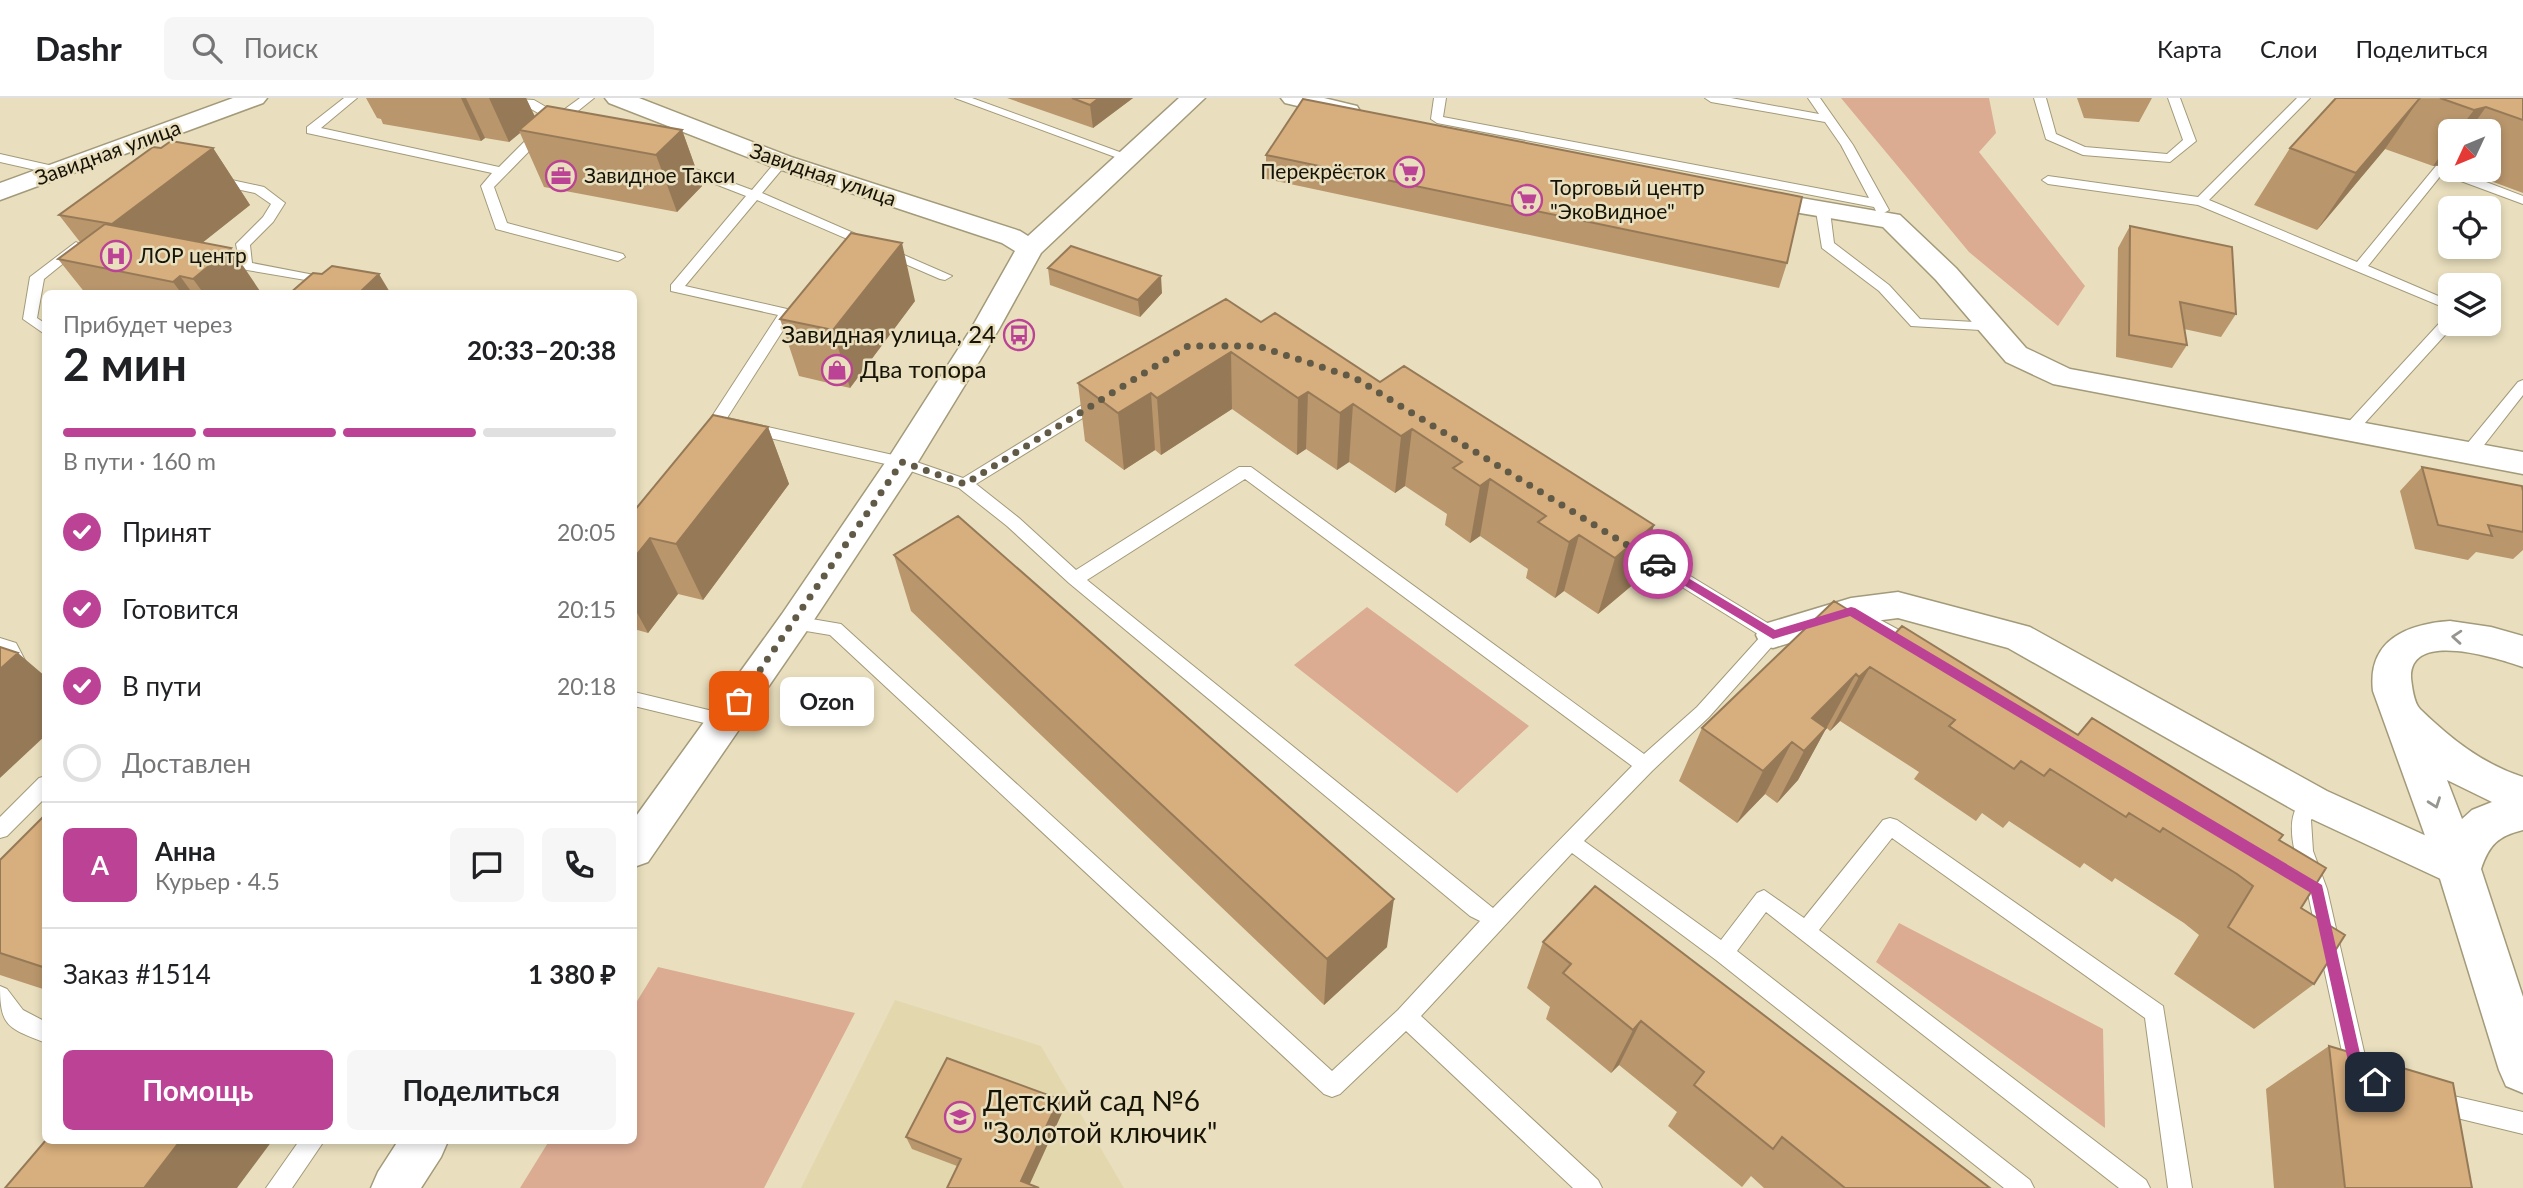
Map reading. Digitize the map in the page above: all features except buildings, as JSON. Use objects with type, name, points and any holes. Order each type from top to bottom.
[{"type":"street","name":"Завидная улица","points":[[0,192],[58,171],[137,150],[256,98]]},
{"type":"street","name":"Завидная улица","points":[[617,98],[782,162],[1011,237],[1030,249]]},
{"type":"street","points":[[637,846],[794,623],[902,462],[985,329],[1030,249],[1194,98]]},
{"type":"street","points":[[1293,98],[1375,117]]},
{"type":"street","points":[[1416,127],[1565,163],[1823,211],[1884,212],[1946,274],[2016,355],[2063,377],[2523,463]]},
{"type":"street","points":[[2468,454],[2523,474]]},
{"type":"street","points":[[1773,635],[1851,611],[1898,604],[2018,637],[2313,802],[2459,869]]},
{"type":"street","points":[[2523,652],[2475,638],[2445,636],[2419,641],[2401,652],[2392,669],[2393,691],[2459,869],[2523,1070]]},
{"type":"street","points":[[2404,715],[2424,741],[2456,766],[2494,786],[2523,795]]},
{"type":"street","points":[[2459,869],[2472,834],[2497,818],[2523,812]]},
{"type":"street","points":[[394,1188],[423,1144]]},
{"type":"lane","points":[[351,98],[311,130],[499,171]]},
{"type":"lane","points":[[508,98],[530,103],[559,120]]},
{"type":"lane","points":[[588,98],[559,120],[545,137],[499,171],[486,186],[500,226],[618,257]]},
{"type":"lane","points":[[961,98],[1130,158]]},
{"type":"lane","points":[[1440,98],[1437,119],[1884,212]]},
{"type":"lane","points":[[1711,98],[1829,119]]},
{"type":"lane","points":[[1814,98],[1847,145],[1884,212]]},
{"type":"lane","points":[[2040,98],[2050,136],[2083,151],[2170,158],[2190,141],[2174,98]]},
{"type":"lane","points":[[2201,201],[2304,98]]},
{"type":"lane","points":[[0,158],[58,171]]},
{"type":"lane","points":[[782,162],[676,289],[787,313],[713,426],[902,462],[965,484],[1013,522],[1075,579],[1477,910],[1495,919]]},
{"type":"lane","points":[[667,163],[755,195],[945,276]]},
{"type":"lane","points":[[2359,268],[2440,169],[2523,200]]},
{"type":"lane","points":[[200,177],[259,190],[278,203],[268,219],[243,244],[246,266],[349,286]]},
{"type":"lane","points":[[2048,180],[2201,201],[2438,301]]},
{"type":"lane","points":[[1823,211],[1827,245],[1884,288],[1916,323],[1993,328]]},
{"type":"lane","points":[[42,328],[30,319],[37,277],[85,239]]},
{"type":"lane","points":[[2348,432],[2438,333]]},
{"type":"lane","points":[[794,623],[835,629],[1332,1086],[1406,1017],[1495,919],[1645,765],[1703,712],[1773,635],[1355,378],[1258,346],[1188,346],[965,484]]},
{"type":"lane","points":[[2468,454],[2523,385]]},
{"type":"lane","points":[[1075,579],[1245,471],[1645,765]]},
{"type":"lane","points":[[1851,611],[1932,658]]},
{"type":"lane","points":[[0,645],[10,648],[28,683]]},
{"type":"lane","points":[[637,700],[725,721]]},
{"type":"lane","points":[[0,830],[42,788]]},
{"type":"lane","points":[[2313,802],[2301,818],[2303,851],[2317,890],[2355,1061],[2375,1082]]},
{"type":"lane","points":[[1805,931],[1890,826],[2155,1013],[2180,1188]]},
{"type":"lane","points":[[1571,842],[1723,953],[2022,1188]]},
{"type":"lane","points":[[2282,868],[2317,890]]},
{"type":"lane","points":[[1723,953],[1764,899],[2138,1188]]},
{"type":"lane","points":[[0,996],[15,1017],[42,1031]]},
{"type":"lane","points":[[1406,1017],[1590,1188]]},
{"type":"lane","points":[[2410,1096],[2523,1123]]},
{"type":"lane","points":[[278,1188],[311,1144]]},
{"type":"shaded area","points":[[1841,98],[1989,98],[1996,133],[1979,152],[2085,286],[2058,326],[1969,252]]},
{"type":"shaded area","points":[[1367,607],[1529,726],[1457,793],[1294,665]]},
{"type":"shaded area","points":[[1899,923],[2103,1029],[2105,1128],[1876,962]]},
{"type":"shaded area","points":[[658,967],[855,1013],[764,1188],[520,1188],[547,1144],[637,1144],[637,1001]]},
{"type":"shaded area","name":"Детский сад №6 \"Золотой ключик\"","points":[[895,1000],[1041,1046],[1124,1188],[801,1188]]},
{"type":"way so far","points":[[739,701],[902,462],[965,484],[1188,346],[1258,346],[1355,378],[1658,564]]},
{"type":"place","name":"Перекрёсток","points":[[1409,172]]},
{"type":"place","name":"Завидное Такси","points":[[561,176]]},
{"type":"place","name":"Торговый центр \"ЭкоВидное\"","points":[[1527,200]]},
{"type":"place","name":"ЛОР центр","points":[[116,256]]},
{"type":"place","name":"Завидная улица, 24","points":[[1019,335]]},
{"type":"place","name":"Два топора","points":[[837,370]]},
{"type":"place","name":"Ozon","points":[[739,701]]},
{"type":"place","name":"Детский сад №6 \"Золотой ключик\"","points":[[960,1117]]},
{"type":"route","points":[[1658,564],[1773,635],[1851,611],[2317,890],[2355,1061],[2375,1082]]}]
